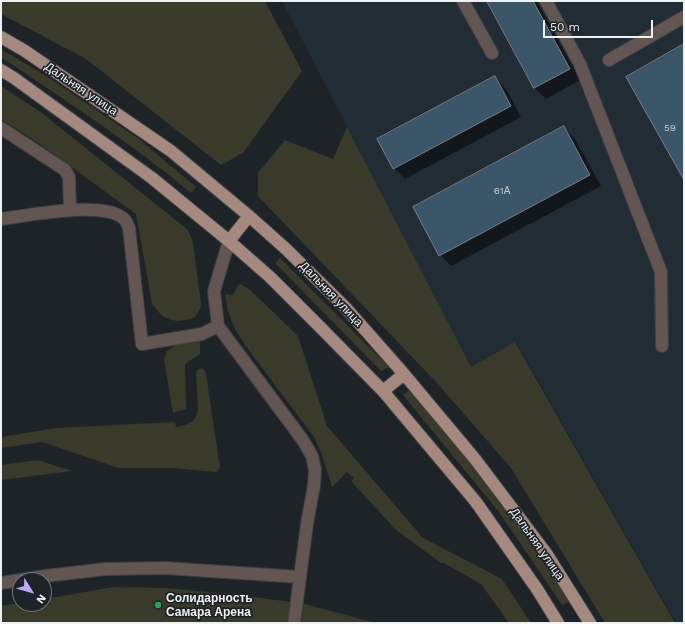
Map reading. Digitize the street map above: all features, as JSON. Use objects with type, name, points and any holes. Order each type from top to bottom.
[{"type":"main road","name":"Дальняя улица","points":[[1,37],[25,51],[171,151],[286,249],[345,307],[404,374],[475,459],[541,547],[590,623]]},
{"type":"main road","points":[[1,70],[152,178],[229,241],[275,282],[383,391],[476,502],[537,589],[558,623]]},
{"type":"main road","points":[[229,241],[249,216]]},
{"type":"main road","points":[[383,391],[404,374]]},
{"type":"lane","points":[[463,1],[492,53]]},
{"type":"lane","points":[[546,1],[580,64],[661,272],[662,346]]},
{"type":"lane","points":[[609,60],[684,17]]},
{"type":"lane","points":[[1,128],[65,170],[69,176],[70,210]]},
{"type":"lane","points":[[1,220],[70,210],[90,209],[117,214],[126,220],[129,228],[142,344],[202,334],[218,326]]},
{"type":"lane","points":[[229,241],[214,291],[218,326],[302,439],[312,456],[315,470],[294,623]]},
{"type":"lane","points":[[1,583],[106,569],[165,568],[300,578]]},
{"type":"shaded area","points":[[282,1],[684,1],[684,623],[676,623],[516,342],[471,367]]},
{"type":"green space","points":[[1,1],[265,1],[302,71],[243,153],[221,165],[86,59],[1,14]]},
{"type":"green space","points":[[1,49],[48,77],[139,139],[196,187],[191,193],[122,140],[1,57]]},
{"type":"green space","points":[[1,86],[42,113],[188,230],[193,242],[201,304],[195,317],[192,319],[178,321],[162,316],[152,304],[136,214],[37,142],[1,119]]},
{"type":"green space","points":[[347,127],[471,367],[515,342],[675,623],[605,623],[511,468],[437,383],[258,196],[258,173],[285,140],[333,159]]},
{"type":"green space","points":[[280,258],[389,367],[381,371],[275,263]]},
{"type":"green space","points":[[240,284],[248,288],[298,336],[327,426],[423,538],[502,579],[531,623],[509,623],[481,584],[444,563],[441,563],[396,530],[351,481],[354,478],[347,472],[332,487],[321,452],[314,437],[245,345],[234,327],[228,311],[225,294],[233,295],[236,288]]},
{"type":"green space","points":[[200,340],[200,354],[185,364],[186,409],[173,413],[164,360],[167,351],[177,344]]},
{"type":"green space","points":[[201,368],[206,374],[220,468],[216,472],[171,468],[119,468],[42,442],[1,448],[1,437],[56,428],[175,422],[176,427],[190,423],[197,415],[198,411],[196,371]]},
{"type":"green space","points":[[410,390],[458,447],[512,517],[570,602],[562,605],[499,512],[403,395]]},
{"type":"green space","points":[[38,460],[72,471],[1,480],[1,465]]},
{"type":"green space","name":"Солидарность Самара Арена","points":[[114,587],[166,588],[240,595],[305,604],[376,623],[1,623],[1,606],[12,604],[12,612],[52,612],[52,598]]},
{"type":"building","points":[[487,1],[533,1],[570,69],[534,88]]},
{"type":"building","points":[[684,44],[684,180],[626,77]]},
{"type":"building","points":[[495,76],[511,106],[393,169],[377,139]]},
{"type":"building","points":[[564,126],[590,175],[439,256],[413,207]]},
{"type":"place","name":"Солидарность Самара Арена","points":[[158,605]]}]
